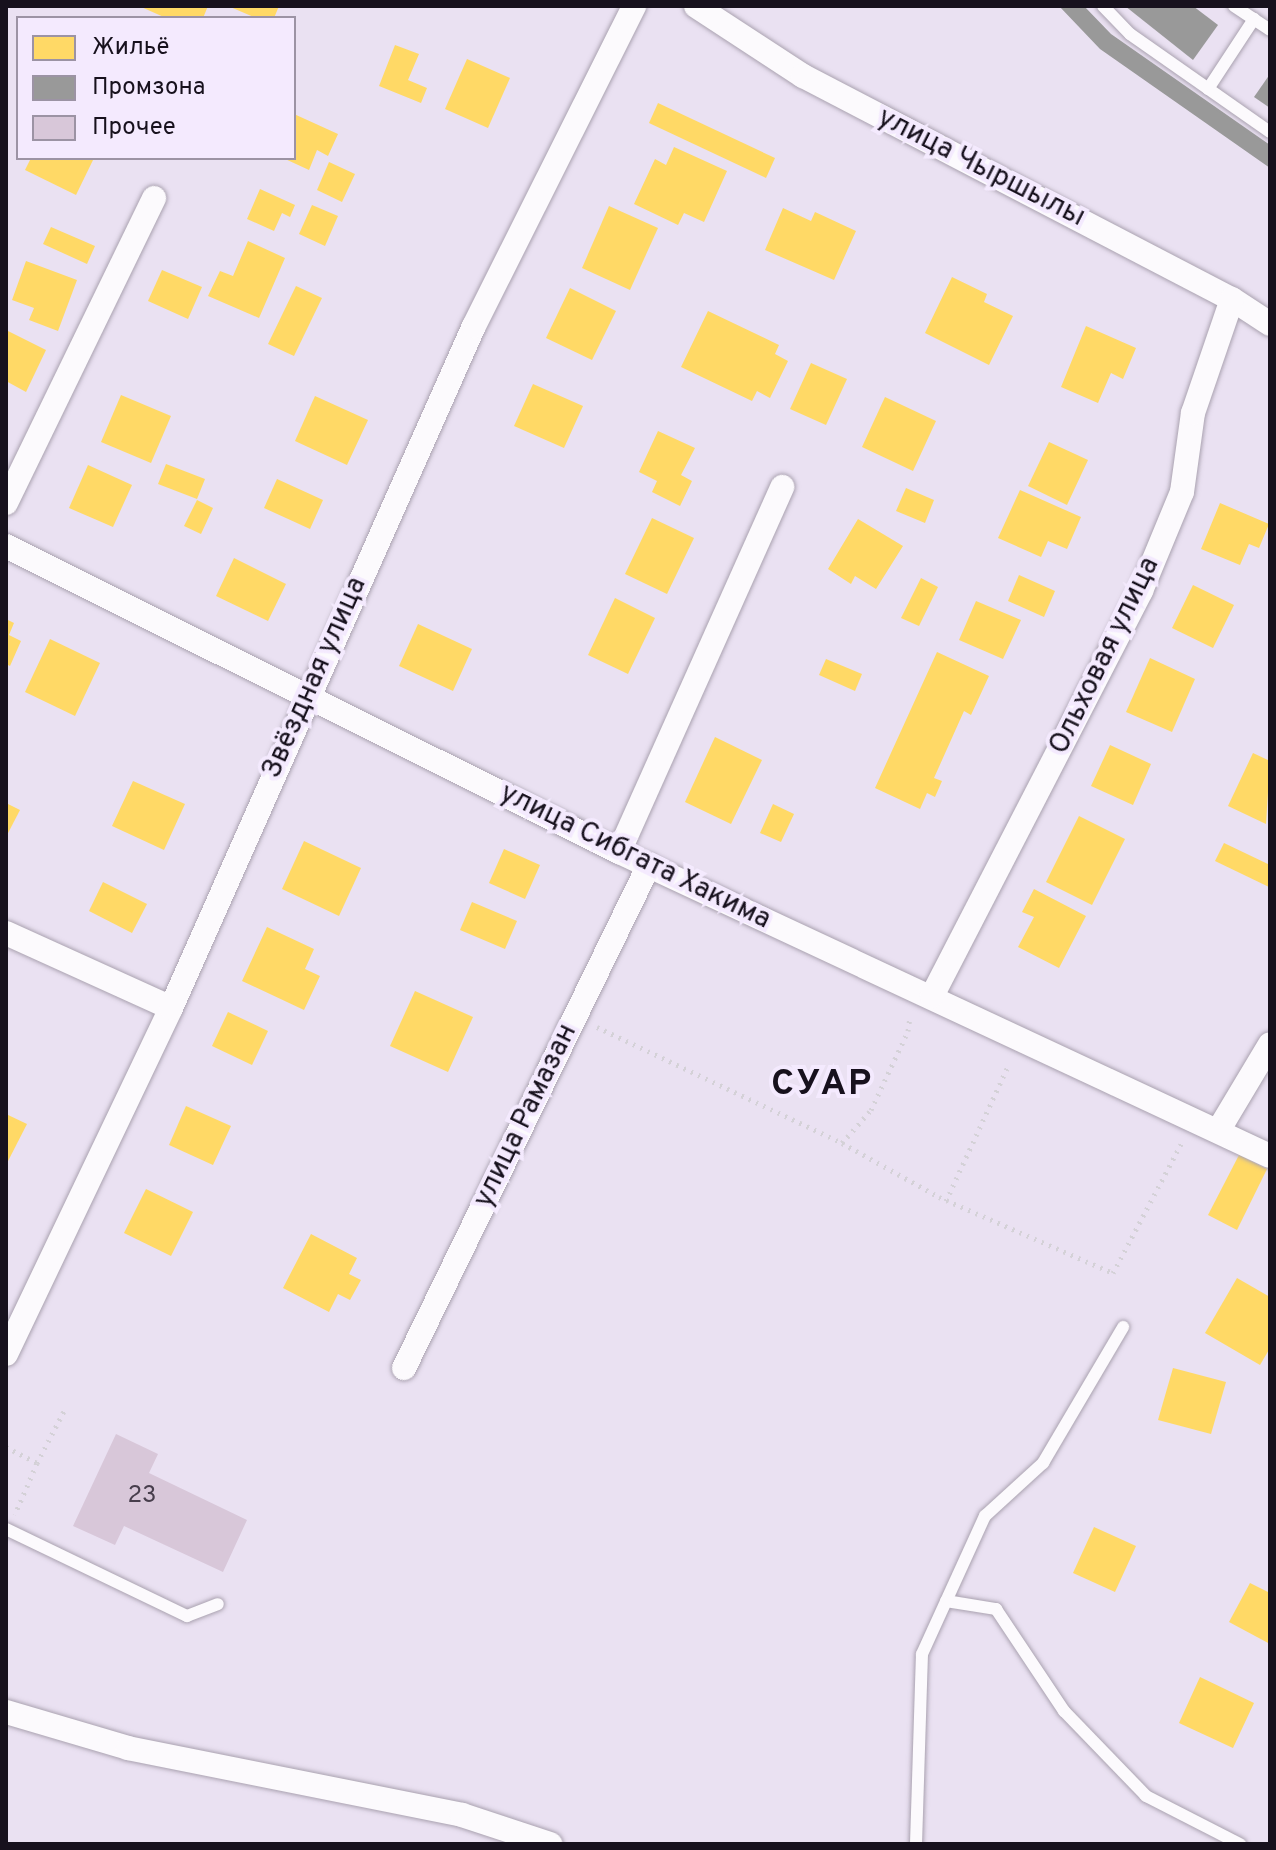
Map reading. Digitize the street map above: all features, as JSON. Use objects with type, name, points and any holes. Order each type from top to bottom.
[{"type":"street","name":"Звёздная улица","points":[[6,1354],[171,1008],[307,695],[474,326],[634,6]]},
{"type":"street","name":"улица Чыршылы","points":[[696,6],[803,76],[1232,299],[1270,324]]},
{"type":"street","points":[[6,503],[154,198]]},
{"type":"street","name":"Ольховая улица","points":[[922,992],[1141,591],[1182,492],[1193,413],[1232,299]]},
{"type":"street","points":[[619,852],[782,487]]},
{"type":"street","name":"улица Сибгата Хакима","points":[[6,546],[619,852],[1270,1156]]},
{"type":"street","name":"улица Рамазан","points":[[404,1368],[649,865]]},
{"type":"street","points":[[6,933],[171,1008]]},
{"type":"street","points":[[1218,1131],[1270,1044]]},
{"type":"street","points":[[6,1712],[128,1748],[462,1815],[550,1844]]},
{"type":"lane","points":[[1103,6],[1130,34],[1270,132]]},
{"type":"lane","points":[[1234,6],[1270,30]]},
{"type":"lane","points":[[1208,89],[1254,19]]},
{"type":"lane","points":[[916,1844],[922,1654],[985,1516],[1043,1463],[1123,1327]]},
{"type":"lane","points":[[7,1530],[187,1616],[218,1604]]},
{"type":"lane","points":[[946,1601],[996,1609],[1064,1711],[1146,1796],[1240,1844]]},
{"type":"path","points":[[842,1143],[871,1110],[908,1031],[922,992]]},
{"type":"path","points":[[575,1017],[842,1143],[946,1201],[1113,1273],[1194,1120]]},
{"type":"path","points":[[946,1201],[1009,1064]]},
{"type":"path","points":[[7,1530],[66,1407]]},
{"type":"path","points":[[6,1447],[37,1463]]},
{"type":"building: Жильё","points":[[139,6],[208,6],[204,16],[162,16]]},
{"type":"building: Жильё","points":[[228,6],[279,6],[275,16],[251,16]]},
{"type":"building: Жильё","points":[[395,45],[419,54],[408,80],[427,88],[421,103],[379,86]]},
{"type":"building: Жильё","points":[[467,59],[510,78],[488,128],[445,109]]},
{"type":"building: Жильё","points":[[658,103],[775,158],[766,178],[649,123]]},
{"type":"building: Жильё","points":[[296,115],[338,134],[328,156],[317,150],[309,170],[287,160],[296,160]]},
{"type":"building: Жильё","points":[[674,147],[727,171],[704,222],[684,213],[678,225],[634,204],[655,159],[666,165]]},
{"type":"building: Жильё","points":[[30,160],[93,160],[76,195],[25,170]]},
{"type":"building: Жильё","points":[[329,162],[355,174],[342,202],[317,190]]},
{"type":"building: Жильё","points":[[260,189],[295,205],[290,217],[282,213],[274,231],[247,219]]},
{"type":"building: Жильё","points":[[312,205],[338,216],[325,246],[299,234]]},
{"type":"building: Жильё","points":[[609,206],[658,228],[630,290],[582,268]]},
{"type":"building: Жильё","points":[[783,208],[811,221],[815,212],[856,231],[834,280],[765,250]]},
{"type":"building: Жильё","points":[[51,227],[95,246],[87,264],[43,244]]},
{"type":"building: Жильё","points":[[248,241],[285,258],[259,318],[208,296],[220,271],[233,276]]},
{"type":"building: Жильё","points":[[26,261],[77,280],[58,331],[29,320],[34,308],[12,300]]},
{"type":"building: Жильё","points":[[162,270],[202,287],[188,319],[148,301]]},
{"type":"building: Жильё","points":[[952,277],[987,294],[984,302],[1013,316],[989,365],[925,333]]},
{"type":"building: Жильё","points":[[296,286],[322,298],[294,356],[268,344]]},
{"type":"building: Жильё","points":[[570,288],[616,311],[592,360],[546,338]]},
{"type":"building: Жильё","points":[[708,311],[779,345],[775,354],[788,361],[770,398],[757,391],[752,401],[681,367]]},
{"type":"building: Жильё","points":[[1086,326],[1136,348],[1123,379],[1111,373],[1098,403],[1061,387]]},
{"type":"building: Жильё","points":[[6,330],[46,350],[26,392],[6,381]]},
{"type":"building: Жильё","points":[[811,363],[847,379],[826,425],[790,409]]},
{"type":"building: Жильё","points":[[533,384],[583,406],[564,448],[514,426]]},
{"type":"building: Жильё","points":[[121,395],[171,416],[151,463],[101,442]]},
{"type":"building: Жильё","points":[[315,396],[368,420],[347,465],[295,441]]},
{"type":"building: Жильё","points":[[885,397],[936,421],[913,471],[862,447]]},
{"type":"building: Жильё","points":[[658,431],[695,448],[681,475],[692,481],[680,506],[652,492],[657,481],[639,472]]},
{"type":"building: Жильё","points":[[1049,442],[1088,460],[1067,505],[1028,486]]},
{"type":"building: Жильё","points":[[166,464],[205,479],[197,499],[158,484]]},
{"type":"building: Жильё","points":[[88,465],[132,485],[113,527],[69,508]]},
{"type":"building: Жильё","points":[[277,479],[323,500],[310,529],[264,508]]},
{"type":"building: Жильё","points":[[906,488],[934,500],[925,523],[896,511]]},
{"type":"building: Жильё","points":[[1020,490],[1081,517],[1067,549],[1048,541],[1041,557],[998,538]]},
{"type":"building: Жильё","points":[[197,500],[213,508],[201,534],[184,526]]},
{"type":"building: Жильё","points":[[1220,503],[1269,524],[1259,548],[1249,544],[1240,565],[1201,549]]},
{"type":"building: Жильё","points":[[652,518],[694,538],[667,594],[625,574]]},
{"type":"building: Жильё","points":[[858,519],[903,546],[876,589],[855,576],[851,584],[828,569]]},
{"type":"building: Жильё","points":[[234,558],[286,584],[268,621],[216,596]]},
{"type":"building: Жильё","points":[[1019,575],[1055,591],[1044,617],[1008,601]]},
{"type":"building: Жильё","points":[[921,578],[938,587],[919,626],[901,618]]},
{"type":"building: Жильё","points":[[1193,585],[1234,605],[1213,648],[1172,628]]},
{"type":"building: Жильё","points":[[615,598],[655,618],[628,674],[588,655]]},
{"type":"building: Жильё","points":[[976,601],[1021,620],[1003,659],[959,640]]},
{"type":"building: Жильё","points":[[6,619],[14,623],[9,635],[21,641],[10,666],[6,664]]},
{"type":"building: Жильё","points":[[418,624],[472,649],[453,691],[399,666]]},
{"type":"building: Жильё","points":[[50,639],[100,663],[75,716],[25,692]]},
{"type":"building: Жильё","points":[[937,652],[989,676],[971,715],[964,711],[934,778],[942,781],[935,797],[927,793],[920,809],[875,788]]},
{"type":"building: Жильё","points":[[1150,658],[1195,679],[1172,732],[1126,712]]},
{"type":"building: Жильё","points":[[826,659],[862,674],[855,691],[819,675]]},
{"type":"building: Жильё","points":[[715,737],[762,760],[731,824],[685,802]]},
{"type":"building: Жильё","points":[[1110,745],[1151,764],[1133,805],[1091,786]]},
{"type":"building: Жильё","points":[[1253,753],[1270,761],[1266,824],[1228,806]]},
{"type":"building: Жильё","points":[[133,781],[185,804],[164,850],[112,826]]},
{"type":"building: Жильё","points":[[6,803],[20,810],[6,837]]},
{"type":"building: Жильё","points":[[773,804],[794,814],[781,842],[760,833]]},
{"type":"building: Жильё","points":[[1079,816],[1125,839],[1092,905],[1046,882]]},
{"type":"building: Жильё","points":[[304,841],[361,868],[339,916],[282,889]]},
{"type":"building: Жильё","points":[[1224,843],[1270,865],[1269,887],[1215,861]]},
{"type":"building: Жильё","points":[[504,849],[540,865],[525,899],[489,883]]},
{"type":"building: Жильё","points":[[103,882],[147,904],[132,933],[89,911]]},
{"type":"building: Жильё","points":[[1034,889],[1086,916],[1059,968],[1018,947],[1034,917],[1022,912]]},
{"type":"building: Жильё","points":[[472,902],[517,921],[505,949],[460,930]]},
{"type":"building: Жильё","points":[[267,927],[314,949],[305,969],[320,976],[304,1010],[242,981]]},
{"type":"building: Жильё","points":[[415,991],[473,1017],[448,1072],[390,1046]]},
{"type":"building: Жильё","points":[[228,1012],[268,1031],[252,1065],[212,1046]]},
{"type":"building: Жильё","points":[[186,1106],[231,1126],[213,1165],[169,1145]]},
{"type":"building: Жильё","points":[[6,1114],[27,1124],[6,1165]]},
{"type":"building: Жильё","points":[[1239,1155],[1267,1169],[1237,1230],[1208,1215]]},
{"type":"building: Жильё","points":[[146,1189],[193,1212],[171,1256],[124,1233]]},
{"type":"building: Жильё","points":[[311,1234],[357,1258],[349,1274],[361,1280],[350,1300],[338,1294],[329,1312],[283,1288]]},
{"type":"building: Жильё","points":[[1237,1278],[1270,1297],[1270,1348],[1260,1365],[1205,1333]]},
{"type":"building: Жильё","points":[[1173,1368],[1226,1382],[1211,1434],[1158,1420]]},
{"type":"building: Жильё","points":[[1094,1527],[1136,1546],[1115,1592],[1073,1573]]},
{"type":"building: Жильё","points":[[1250,1583],[1270,1593],[1270,1644],[1229,1622]]},
{"type":"building: Жильё","points":[[1200,1677],[1254,1703],[1233,1748],[1179,1723]]},
{"type":"building: Промзона","points":[[1059,6],[1084,6],[1111,34],[1270,145],[1270,168],[1100,49]]},
{"type":"building: Промзона","points":[[1125,6],[1193,6],[1218,25],[1193,60]]},
{"type":"building: Промзона","points":[[1270,74],[1270,108],[1254,97]]},
{"type":"building: Прочее","points":[[116,1434],[158,1454],[149,1473],[247,1520],[223,1572],[124,1526],[115,1545],[73,1526]]},
{"type":"district","name":"СУАР","points":[[822,1086]]}]
